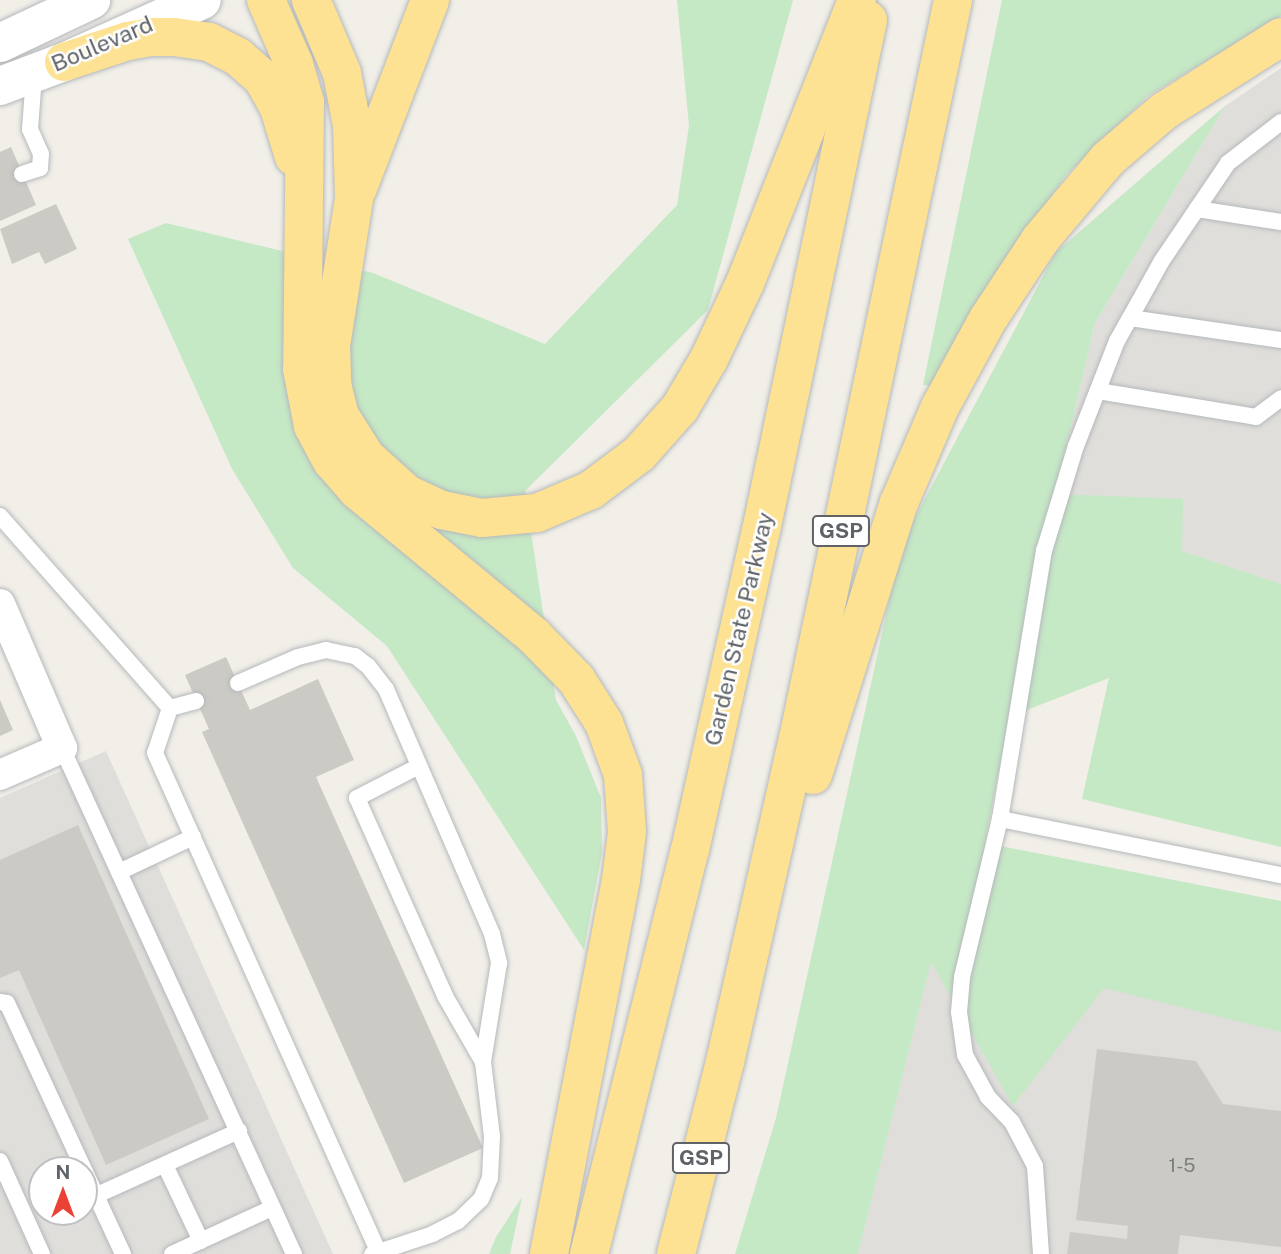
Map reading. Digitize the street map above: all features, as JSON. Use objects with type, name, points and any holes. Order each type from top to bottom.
[{"type":"highway","points":[[267,0],[294,64],[305,102],[303,389],[313,426],[323,446],[357,490],[534,636],[576,679],[604,723],[623,775],[627,832],[621,880],[549,1254]]},
{"type":"highway","points":[[311,0],[348,91],[354,199]]},
{"type":"highway","points":[[430,0],[354,199],[332,324],[331,367],[340,416],[356,445],[392,482],[407,494],[442,510],[482,518],[502,518],[556,507],[608,479],[639,454],[666,425],[693,388],[745,284],[857,0]]},
{"type":"highway","name":"Garden State Parkway","points":[[589,1254],[714,743],[873,0]]},
{"type":"highway","name":"GSP","points":[[677,1254],[725,1062],[798,739],[953,0]]},
{"type":"highway","points":[[33,74],[128,41],[174,37],[209,43],[251,66],[273,94],[285,125],[296,170],[303,235]]},
{"type":"highway","points":[[725,1062],[886,538],[925,439],[962,365],[1040,240],[1108,159],[1164,111],[1281,37]]},
{"type":"main road","name":"Boulevard","points":[[0,43],[91,0]]},
{"type":"main road","name":"Boulevard","points":[[33,74],[202,0]]},
{"type":"street","points":[[0,604],[62,748],[0,775]]},
{"type":"lane","points":[[23,174],[40,168],[41,154],[30,129],[33,74]]},
{"type":"lane","points":[[1041,1254],[1035,1166],[1012,1122],[988,1097],[965,1055],[959,1012],[962,977],[1000,819],[1044,551],[1076,446],[1130,318],[1161,262],[1228,163],[1281,122]]},
{"type":"lane","points":[[1197,209],[1281,222]]},
{"type":"lane","points":[[1130,318],[1281,340]]},
{"type":"lane","points":[[1098,391],[1256,416],[1281,398]]},
{"type":"lane","points":[[0,516],[170,708]]},
{"type":"lane","points":[[170,708],[155,753],[375,1253],[433,1234],[458,1221],[481,1199],[490,1178],[492,1136],[482,1062],[499,963],[492,934],[386,689],[368,666],[355,656],[326,650],[307,654],[238,684]]},
{"type":"lane","points":[[170,708],[196,701]]},
{"type":"lane","points":[[62,748],[294,1254]]},
{"type":"lane","points":[[419,766],[357,798],[445,996],[482,1062]]},
{"type":"lane","points":[[1000,819],[1281,875]]},
{"type":"lane","points":[[119,872],[193,837]]},
{"type":"lane","points":[[0,1002],[7,1003],[79,1156]]},
{"type":"lane","points":[[98,1195],[239,1131]]},
{"type":"lane","points":[[0,1161],[42,1254]]},
{"type":"lane","points":[[165,1165],[201,1241]]},
{"type":"lane","points":[[98,1197],[123,1254]]},
{"type":"lane","points":[[172,1254],[272,1208]]},
{"type":"shaded area","points":[[1281,68],[1281,584],[1182,551],[1055,494],[1095,323],[1225,106]]},
{"type":"shaded area","points":[[106,751],[333,1254],[0,1254],[0,798]]},
{"type":"shaded area","points":[[931,961],[1281,1013],[1281,1254],[858,1254]]},
{"type":"green space","points":[[677,0],[793,0],[708,310],[525,491],[556,700],[576,736],[601,798],[602,852],[584,950],[387,646],[293,568],[232,469],[128,239],[166,223],[373,273],[545,344],[677,205],[689,126]]},
{"type":"green space","points":[[1002,0],[1281,0],[1281,16],[1149,95],[1066,175],[991,282],[934,386],[923,385]]},
{"type":"green space","points":[[1225,106],[1095,323],[1055,494],[1183,499],[1182,551],[1281,584],[1281,847],[1082,799],[1109,678],[1009,717],[985,843],[1281,901],[1281,1032],[1104,988],[1013,1106],[931,962],[858,1254],[735,1254],[776,1118],[902,542],[1056,252]]},
{"type":"green space","points":[[522,1197],[510,1254],[489,1254],[496,1237]]},
{"type":"building","points":[[11,147],[36,205],[0,221],[0,152]]},
{"type":"building","points":[[56,204],[77,249],[45,264],[39,252],[12,264],[0,229]]},
{"type":"building","points":[[226,657],[250,710],[318,679],[354,760],[316,777],[483,1148],[404,1183],[202,732],[209,729],[185,675]]},
{"type":"building","points":[[0,700],[13,730],[0,736]]},
{"type":"building","points":[[78,825],[209,1119],[106,1165],[19,970],[0,978],[0,860]]},
{"type":"building","points":[[1097,1049],[1196,1061],[1223,1104],[1281,1111],[1281,1247],[1180,1235],[1178,1254],[1067,1254],[1070,1232],[1127,1239],[1128,1226],[1076,1220]]}]
